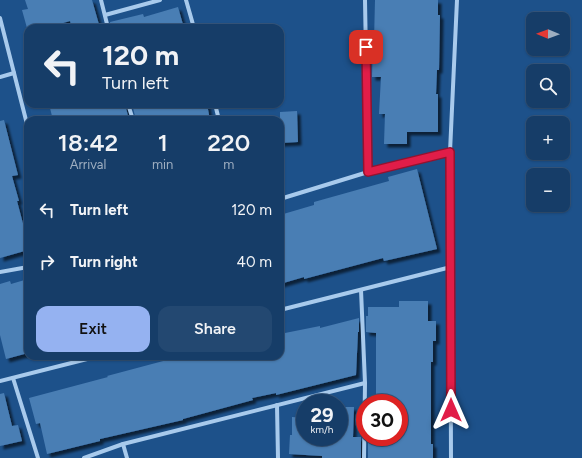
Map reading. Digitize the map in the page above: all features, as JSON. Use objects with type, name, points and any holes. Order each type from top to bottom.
[{"type":"street","points":[[101,0],[107,24]]},
{"type":"street","points":[[105,15],[160,0]]},
{"type":"street","points":[[186,0],[193,24]]},
{"type":"street","points":[[365,0],[368,172]]},
{"type":"street","points":[[451,458],[450,152],[457,0]]},
{"type":"street","points":[[0,18],[25,116]]},
{"type":"street","points":[[0,77],[14,73]]},
{"type":"street","points":[[284,198],[368,172],[450,152]]},
{"type":"street","points":[[284,309],[451,267]]},
{"type":"street","points":[[0,272],[24,268]]},
{"type":"street","points":[[361,290],[365,383],[364,458]]},
{"type":"street","points":[[0,381],[78,360]]},
{"type":"street","points":[[13,378],[38,458]]},
{"type":"street","points":[[84,458],[123,444],[365,383]]},
{"type":"street","points":[[277,405],[278,458]]},
{"type":"street","points":[[123,444],[127,458]]},
{"type":"building","points":[[25,0],[92,0],[99,24],[71,24],[70,21],[60,24],[26,24],[22,10],[28,9]]},
{"type":"building","points":[[375,0],[438,0],[438,15],[440,15],[439,70],[437,70],[436,94],[438,94],[438,132],[407,132],[407,144],[384,144],[385,114],[379,114],[381,77],[372,77]]},
{"type":"building","points":[[178,7],[183,24],[110,24],[110,22],[143,14],[144,17]]},
{"type":"building","points":[[50,108],[126,108],[128,116],[52,116]]},
{"type":"building","points":[[133,108],[208,108],[209,116],[135,116]]},
{"type":"building","points":[[297,111],[298,142],[284,143],[284,116],[280,116],[280,112]]},
{"type":"building","points":[[4,120],[18,175],[12,176],[24,227],[24,251],[0,258],[0,121]]},
{"type":"building","points":[[417,169],[437,249],[384,261],[383,258],[284,283],[284,214],[314,205],[314,202],[389,181],[388,177]]},
{"type":"building","points":[[24,280],[24,354],[6,359],[0,335],[0,284],[10,281],[11,284]]},
{"type":"building","points":[[399,301],[428,301],[428,321],[436,321],[436,341],[433,341],[433,362],[431,362],[431,444],[433,444],[433,458],[368,458],[368,446],[408,446],[408,394],[376,394],[376,333],[366,332],[366,316],[368,316],[368,307],[399,307]]},
{"type":"building","points":[[359,318],[356,375],[276,395],[276,393],[252,398],[253,400],[183,420],[100,439],[100,441],[47,454],[40,423],[36,424],[29,398],[167,360],[284,360],[284,333],[320,326],[320,328]]},
{"type":"building","points":[[4,393],[12,426],[18,425],[22,441],[0,446],[0,394]]},
{"type":"building","points":[[348,407],[354,407],[353,437],[356,437],[356,446],[361,446],[361,458],[322,458],[322,456],[289,454],[290,435],[292,435],[292,417],[296,417],[296,446],[348,446]]},
{"type":"route","points":[[366,47],[368,172],[450,152],[451,410]]}]
